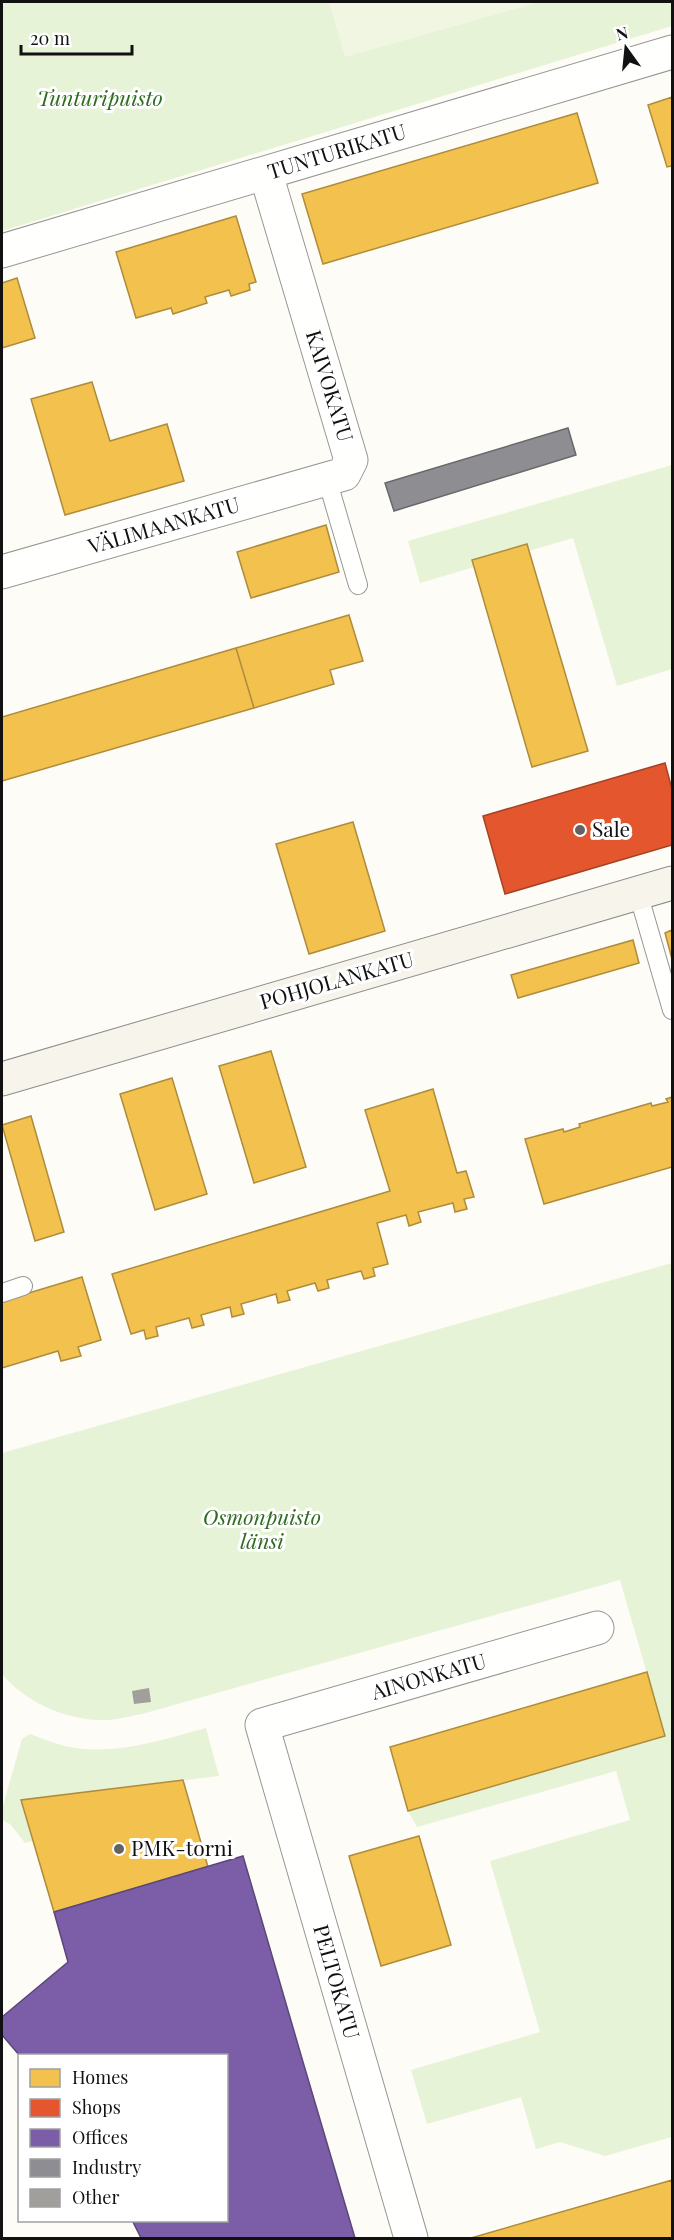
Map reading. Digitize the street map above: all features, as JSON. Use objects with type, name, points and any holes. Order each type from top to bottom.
[{"type":"main road","name":"POHJOLANKATU","points":[[2,1079],[672,883]]},
{"type":"street","name":"TUNTURIKATU","points":[[2,251],[672,52]]},
{"type":"street","name":"KAIVOKATU","points":[[266,174],[351,460],[344,474],[327,479]]},
{"type":"street","name":"VÄLIMAANKATU","points":[[2,572],[327,479]]},
{"type":"street","name":"AINONKATU","points":[[262,1725],[597,1628]]},
{"type":"street","name":"PELTOKATU","points":[[262,1725],[411,2238]]},
{"type":"lane","points":[[327,479],[358,585]]},
{"type":"lane","points":[[638,893],[672,1010]]},
{"type":"lane","points":[[2,1293],[23,1286]]},
{"type":"green space","name":"Tunturipuisto","points":[[2,2],[672,2],[672,26],[2,231]]},
{"type":"green space","points":[[329,2],[540,2],[345,57]]},
{"type":"green space","points":[[672,465],[672,669],[617,686],[573,538],[420,583],[408,541]]},
{"type":"green space","name":"Osmonpuisto länsi","points":[[672,1263],[672,2137],[605,2156],[560,2142],[536,2149],[521,2097],[427,2124],[411,2070],[540,2032],[490,1861],[630,1820],[616,1771],[417,1827],[408,1811],[665,1736],[620,1580],[142,1714],[105,1720],[86,1719],[59,1712],[34,1701],[11,1684],[2,1674],[2,1453]]},
{"type":"green space","points":[[206,1728],[219,1776],[21,1800],[33,1841],[25,1843],[10,1824],[2,1820],[2,1809],[22,1739],[30,1734],[65,1746],[101,1750],[136,1746]]},
{"type":"building: Homes","points":[[672,97],[672,166],[667,167],[648,105]]},
{"type":"building: Homes","points":[[577,113],[598,183],[323,264],[302,194]]},
{"type":"building: Homes","points":[[236,216],[256,282],[249,284],[250,290],[231,296],[229,290],[205,297],[207,303],[173,314],[171,308],[136,318],[116,252]]},
{"type":"building: Homes","points":[[17,278],[35,338],[2,348],[2,283]]},
{"type":"building: Homes","points":[[92,382],[110,441],[167,424],[184,481],[65,515],[31,399]]},
{"type":"building: Homes","points":[[326,525],[339,572],[251,598],[237,552]]},
{"type":"building: Homes","points":[[527,544],[588,751],[532,767],[472,560]]},
{"type":"building: Homes","points":[[349,615],[363,661],[330,670],[334,684],[254,708],[236,648]]},
{"type":"building: Homes","points":[[236,648],[254,708],[2,781],[2,717]]},
{"type":"building: Homes","points":[[353,822],[385,931],[309,954],[276,844]]},
{"type":"building: Homes","points":[[672,930],[672,959],[665,933]]},
{"type":"building: Homes","points":[[633,940],[639,963],[518,998],[511,975]]},
{"type":"building: Homes","points":[[271,1051],[306,1167],[254,1183],[219,1066]]},
{"type":"building: Homes","points":[[172,1078],[207,1194],[155,1210],[120,1094]]},
{"type":"building: Homes","points":[[433,1089],[457,1173],[466,1171],[474,1197],[464,1199],[467,1209],[455,1212],[453,1203],[418,1212],[421,1222],[409,1226],[406,1215],[377,1223],[388,1264],[373,1268],[375,1276],[364,1279],[361,1271],[327,1280],[329,1288],[318,1291],[315,1283],[287,1291],[290,1300],[278,1303],[276,1294],[241,1304],[244,1314],[232,1317],[230,1307],[201,1315],[204,1325],[192,1328],[189,1318],[156,1327],[158,1336],[146,1339],[144,1330],[131,1334],[112,1274],[390,1191],[365,1110]]},
{"type":"building: Homes","points":[[672,1097],[672,1167],[544,1204],[525,1139],[563,1129],[564,1132],[580,1127],[579,1124],[651,1103],[652,1106],[668,1102],[666,1099]]},
{"type":"building: Homes","points":[[31,1116],[64,1232],[35,1241],[2,1125]]},
{"type":"building: Homes","points":[[82,1277],[101,1340],[78,1347],[81,1356],[61,1361],[58,1351],[2,1368],[2,1301]]},
{"type":"building: Homes","points":[[647,1672],[665,1736],[408,1811],[390,1747]]},
{"type":"building: Homes","name":"PMK-torni","points":[[183,1780],[208,1867],[54,1912],[21,1800]]},
{"type":"building: Homes","points":[[419,1836],[451,1945],[381,1966],[349,1856]]},
{"type":"building: Homes","points":[[672,2180],[672,2238],[471,2238]]},
{"type":"building: Shops","name":"Sale","points":[[665,763],[672,789],[672,845],[505,894],[483,816]]},
{"type":"building: Offices","points":[[243,1856],[355,2238],[141,2238],[133,2222],[228,2222],[228,2054],[18,2054],[2,2035],[2,2017],[68,1962],[54,1912]]},
{"type":"building: Industry","points":[[568,428],[576,455],[394,511],[385,483]]},
{"type":"building: Other","points":[[149,1688],[151,1702],[134,1704],[132,1691]]},
{"type":"place","name":"Sale","points":[[580,830]]},
{"type":"place","name":"PMK-torni","points":[[119,1849]]}]
